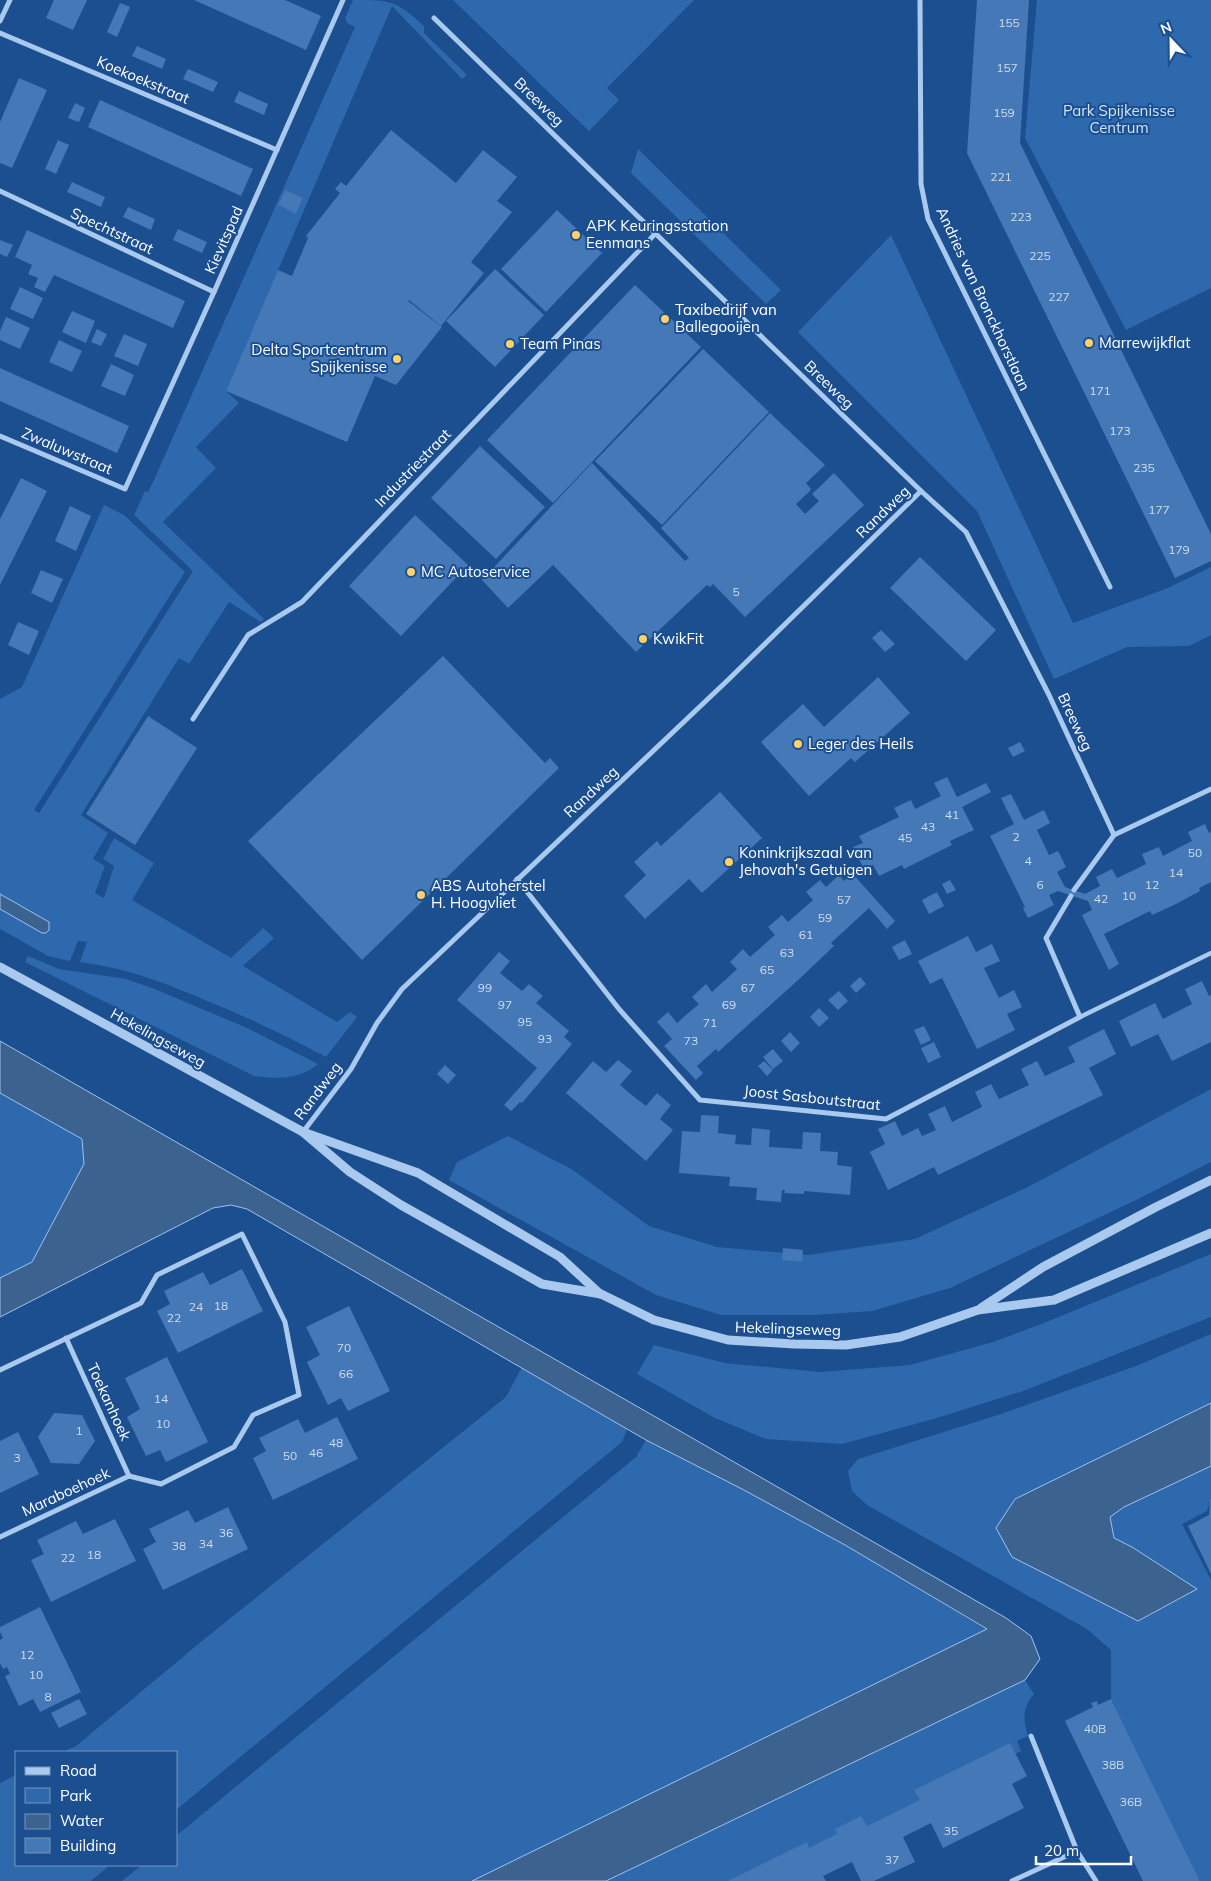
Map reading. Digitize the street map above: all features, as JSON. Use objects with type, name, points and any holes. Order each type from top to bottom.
[{"type":"street","points":[[0,21],[10,0]]},
{"type":"street","name":"Kievitspad","points":[[125,488],[343,0]]},
{"type":"street","name":"Andries van Bronckhorstlaan","points":[[920,0],[921,184],[928,219],[1110,587]]},
{"type":"street","name":"Breeweg","points":[[434,18],[655,234],[921,491],[966,532],[1049,695],[1114,835]]},
{"type":"street","name":"Koekoekstraat","points":[[0,33],[277,150]]},
{"type":"street","name":"Spechtstraat","points":[[0,191],[214,292]]},
{"type":"street","name":"Industriestraat","points":[[194,719],[248,635],[302,602],[655,234]]},
{"type":"street","name":"Zwaluwstraat","points":[[0,436],[125,488]]},
{"type":"street","name":"Randweg","points":[[303,1132],[351,1069],[377,1024],[402,989],[704,703],[921,491]]},
{"type":"street","points":[[1074,890],[1114,835],[1211,789]]},
{"type":"street","name":"Joost Sasboutstraat","points":[[517,879],[619,1009],[700,1100],[886,1119],[1080,1017]]},
{"type":"street","points":[[1071,896],[1046,938],[1080,1017],[1211,953]]},
{"type":"street","name":"Hekelingseweg","points":[[0,967],[303,1132],[418,1173],[560,1257],[600,1294]]},
{"type":"street","name":"Hekelingseweg","points":[[303,1132],[350,1172],[401,1205],[542,1284],[600,1294],[654,1320],[728,1340],[846,1345],[900,1337],[978,1310],[1054,1300],[1211,1232]]},
{"type":"street","name":"Hekelingseweg","points":[[978,1310],[1043,1267],[1211,1180]]},
{"type":"street","name":"Maraboehoek","points":[[0,1537],[129,1476],[161,1484],[234,1447],[253,1415],[299,1395],[285,1322],[242,1234],[157,1275],[141,1303],[66,1338]]},
{"type":"street","points":[[0,1370],[66,1338]]},
{"type":"street","name":"Toekanhoek","points":[[66,1338],[129,1476]]},
{"type":"street","points":[[1031,1736],[1077,1851],[1096,1881]]},
{"type":"street","points":[[1012,1881],[1077,1851]]},
{"type":"green space","points":[[353,0],[384,1],[399,6],[424,26],[424,33],[467,75],[462,79],[392,6],[226,391],[239,403],[196,447],[216,468],[163,522],[264,619],[261,622],[229,602],[189,664],[179,658],[81,815],[108,833],[93,859],[105,866],[95,893],[104,898],[114,866],[103,859],[114,838],[154,863],[132,900],[231,958],[263,928],[274,938],[243,966],[337,1022],[350,1012],[357,1017],[326,1057],[284,1035],[179,989],[132,973],[80,962],[87,942],[78,941],[70,961],[48,956],[0,929],[0,909],[42,933],[49,922],[0,894],[0,699],[22,687],[104,505],[124,515],[185,572],[34,810],[39,813],[193,571],[134,515],[145,491],[148,492],[153,482],[355,27],[347,23],[345,18]],"holes":[[[285,190],[302,198],[296,214],[278,205]]]},
{"type":"green space","points":[[453,0],[694,0],[607,88],[619,100],[589,131]]},
{"type":"green space","name":"Park Spijkenisse Centrum","points":[[1037,0],[1211,0],[1211,288],[1126,330],[1025,138]]},
{"type":"green space","points":[[638,149],[781,290],[766,304],[631,173]]},
{"type":"green space","points":[[891,235],[1073,623],[1168,588],[1211,567],[1211,635],[1189,646],[1127,647],[1054,679],[977,511],[798,332]]},
{"type":"green space","points":[[28,956],[59,969],[126,979],[152,988],[245,1027],[318,1064],[295,1076],[271,1078],[254,1076],[25,962]]},
{"type":"green space","points":[[1211,1089],[1211,1162],[1134,1201],[950,1288],[872,1311],[815,1315],[721,1315],[656,1295],[449,1180],[457,1162],[508,1136],[573,1170],[649,1226],[717,1247],[808,1255],[915,1239],[1028,1187]]},
{"type":"green space","points":[[0,1093],[82,1139],[84,1164],[32,1262],[0,1278]]},
{"type":"green space","points":[[1211,1254],[1211,1317],[1023,1391],[937,1418],[842,1444],[766,1439],[715,1418],[637,1374],[654,1345],[725,1363],[821,1372],[910,1365],[993,1342]]},
{"type":"green space","points":[[1211,1334],[1211,1403],[1015,1499],[1012,1557],[1139,1621],[1197,1589],[1132,1547],[1114,1538],[1109,1517],[1124,1507],[1211,1466],[1211,1498],[1207,1511],[1182,1524],[1211,1580],[1211,1881],[1200,1881],[1111,1699],[1111,1650],[1087,1629],[867,1505],[852,1491],[848,1471],[858,1459],[1001,1414],[1136,1366]]},
{"type":"green space","points":[[522,1367],[627,1429],[622,1442],[178,1808],[178,1751],[65,1751],[76,1746],[202,1641],[506,1397]]},
{"type":"green space","points":[[646,1440],[845,1545],[987,1630],[472,1881],[122,1881],[141,1866],[178,1866],[178,1834],[636,1457]]},
{"type":"green space","points":[[1025,1680],[1034,1694],[1027,1704],[1025,1714],[1028,1736],[1017,1741],[1021,1751],[762,1881],[606,1881]]},
{"type":"green space","points":[[15,1776],[15,1866],[109,1866],[91,1881],[0,1881],[0,1783]]},
{"type":"water","points":[[0,894],[49,922],[49,930],[46,933],[42,933],[0,909]]},
{"type":"water","points":[[0,1041],[1006,1618],[1031,1636],[1040,1659],[1025,1680],[606,1881],[472,1881],[987,1629],[845,1545],[646,1440],[247,1209],[231,1205],[213,1208],[0,1317],[0,1278],[32,1262],[84,1164],[82,1139],[0,1093]]},
{"type":"water","points":[[1211,1403],[1211,1466],[1124,1507],[1110,1517],[1114,1538],[1132,1547],[1197,1589],[1138,1621],[1012,1557],[996,1528],[1015,1499]]},
{"type":"building","points":[[54,0],[87,0],[73,30],[46,18]]},
{"type":"building","points":[[194,0],[285,0],[321,16],[306,50]]},
{"type":"building","name":"Marrewijkflat","points":[[977,0],[1029,0],[1020,143],[1211,534],[1211,561],[1175,578],[967,153]]},
{"type":"building","points":[[120,3],[130,7],[117,37],[107,32]]},
{"type":"building","points":[[137,46],[166,59],[162,69],[132,56]]},
{"type":"building","points":[[188,69],[218,82],[213,92],[183,79]]},
{"type":"building","points":[[19,78],[47,90],[12,168],[0,163],[0,122]]},
{"type":"building","points":[[239,91],[268,104],[264,115],[234,102]]},
{"type":"building","points":[[100,100],[253,169],[241,196],[88,127]]},
{"type":"building","points":[[75,103],[85,108],[79,122],[68,118]]},
{"type":"building","points":[[391,130],[456,183],[483,150],[517,177],[497,201],[512,212],[471,262],[484,273],[441,326],[408,301],[442,327],[396,385],[375,376],[347,442],[226,391],[278,270],[292,276],[308,238],[306,236],[340,193],[335,189],[341,182],[346,186]]},
{"type":"building","points":[[58,140],[69,145],[56,174],[45,169]]},
{"type":"building","points":[[72,182],[105,197],[101,207],[67,192]]},
{"type":"building","points":[[285,190],[303,198],[296,214],[278,205]]},
{"type":"building","points":[[128,207],[155,219],[151,230],[123,217]]},
{"type":"building","points":[[557,210],[602,253],[546,312],[501,269]]},
{"type":"building","points":[[178,229],[207,242],[202,253],[173,240]]},
{"type":"building","points":[[27,230],[185,301],[173,328],[54,275],[45,292],[34,287],[38,278],[28,274],[32,265],[15,257]]},
{"type":"building","points":[[0,240],[13,245],[7,257],[0,254]]},
{"type":"building","points":[[495,269],[544,315],[495,367],[446,321]]},
{"type":"building","points":[[635,285],[701,347],[553,503],[487,440]]},
{"type":"building","points":[[20,287],[43,298],[33,319],[10,309]]},
{"type":"building","points":[[72,311],[95,321],[86,343],[62,332]]},
{"type":"building","points":[[6,317],[30,328],[20,349],[0,340],[0,331]]},
{"type":"building","points":[[97,329],[107,334],[101,346],[91,342]]},
{"type":"building","points":[[124,334],[147,344],[138,366],[114,356]]},
{"type":"building","points":[[59,340],[82,351],[72,372],[49,362]]},
{"type":"building","points":[[703,349],[769,412],[662,525],[595,461]]},
{"type":"building","points":[[111,364],[134,375],[125,396],[101,386]]},
{"type":"building","points":[[0,368],[129,426],[117,453],[0,401]]},
{"type":"building","points":[[770,413],[825,465],[806,483],[811,489],[796,504],[805,514],[819,501],[812,494],[834,473],[864,505],[745,617],[713,584],[710,587],[707,585],[636,652],[553,565],[508,608],[482,580],[592,463],[685,561],[689,558],[661,528]]},
{"type":"building","points":[[480,446],[545,507],[496,559],[431,498]]},
{"type":"building","points":[[21,478],[47,491],[0,585],[0,519]]},
{"type":"building","points":[[70,506],[91,516],[76,551],[55,541]]},
{"type":"building","points":[[415,515],[468,565],[401,636],[349,586]]},
{"type":"building","points":[[920,557],[996,630],[966,661],[890,588]]},
{"type":"building","points":[[41,570],[63,579],[52,603],[31,593]]},
{"type":"building","points":[[18,622],[39,631],[29,655],[8,645]]},
{"type":"building","points":[[881,630],[895,644],[885,652],[872,638]]},
{"type":"building","points":[[443,656],[545,763],[550,758],[559,768],[362,960],[248,841]]},
{"type":"building","points":[[878,677],[910,713],[855,762],[851,758],[809,796],[761,742],[803,704],[824,727]]},
{"type":"building","points":[[148,716],[197,748],[135,845],[86,814]]},
{"type":"building","points":[[1020,742],[1025,751],[1013,757],[1008,748]]},
{"type":"building","points":[[947,777],[957,797],[986,783],[991,792],[962,807],[974,830],[950,841],[952,845],[904,869],[902,865],[879,876],[873,865],[864,869],[853,847],[863,843],[859,836],[899,817],[894,808],[911,800],[915,809],[941,796],[934,783]]},
{"type":"building","points":[[720,792],[762,838],[702,893],[689,879],[645,919],[624,896],[646,875],[634,862],[657,841],[661,846]]},
{"type":"building","points":[[1011,794],[1024,820],[1044,810],[1050,823],[1037,830],[1049,855],[1058,851],[1066,867],[1057,872],[1065,887],[1085,894],[1100,886],[1096,877],[1112,869],[1117,878],[1132,871],[1146,864],[1142,854],[1159,847],[1163,856],[1192,841],[1188,832],[1205,824],[1209,833],[1211,832],[1211,882],[1199,888],[1200,891],[1176,904],[1152,915],[1150,911],[1104,934],[1119,964],[1109,970],[1082,915],[1092,910],[1088,901],[1058,891],[1049,895],[1054,905],[1028,918],[1023,908],[1025,907],[990,836],[1014,824],[1001,798]]},
{"type":"building","points":[[852,873],[895,921],[887,929],[869,908],[831,943],[834,946],[796,982],[718,1052],[716,1049],[697,1066],[703,1073],[696,1080],[664,1046],[672,1039],[657,1022],[668,1012],[677,1023],[699,1004],[692,997],[706,984],[712,992],[737,969],[730,962],[743,949],[750,957],[775,935],[768,927],[782,915],[788,922],[813,900],[806,892],[820,880],[826,887],[839,875],[844,881]]},
{"type":"building","points":[[950,880],[956,890],[947,894],[942,884]]},
{"type":"building","points":[[937,892],[944,906],[929,914],[922,900]]},
{"type":"building","points":[[968,936],[976,952],[992,944],[1000,961],[984,968],[999,998],[1014,990],[1022,1007],[1007,1014],[1015,1030],[977,1049],[942,978],[930,984],[918,961]]},
{"type":"building","points":[[905,940],[912,954],[899,960],[892,947]]},
{"type":"building","points":[[499,952],[510,961],[500,973],[522,991],[529,984],[543,996],[536,1003],[569,1031],[564,1037],[572,1044],[522,1103],[520,1102],[511,1111],[504,1105],[537,1068],[457,1000]]},
{"type":"building","points":[[860,977],[866,984],[856,993],[850,986]]},
{"type":"building","points":[[1202,981],[1209,996],[1211,995],[1211,1042],[1172,1061],[1158,1034],[1131,1047],[1119,1021],[1155,1003],[1163,1019],[1192,1004],[1185,989]]},
{"type":"building","points":[[839,991],[848,1001],[838,1010],[828,1000]]},
{"type":"building","points":[[819,1008],[829,1018],[819,1027],[810,1017]]},
{"type":"building","points":[[924,1026],[931,1040],[921,1045],[914,1030]]},
{"type":"building","points":[[1104,1029],[1116,1054],[1089,1068],[1103,1095],[938,1175],[934,1167],[888,1190],[870,1152],[885,1144],[878,1129],[895,1121],[902,1136],[918,1128],[922,1136],[936,1130],[928,1114],[945,1106],[952,1122],[982,1107],[975,1092],[991,1084],[999,1099],[1029,1085],[1021,1069],[1037,1061],[1045,1076],[1075,1062],[1068,1047]]},
{"type":"building","points":[[790,1032],[800,1043],[791,1052],[781,1041]]},
{"type":"building","points":[[934,1042],[941,1057],[928,1063],[921,1048]]},
{"type":"building","points":[[773,1049],[783,1061],[773,1069],[763,1057]]},
{"type":"building","points":[[618,1060],[632,1071],[620,1085],[646,1106],[657,1093],[671,1105],[660,1119],[673,1130],[646,1161],[566,1093],[593,1061],[606,1072]]},
{"type":"building","points":[[764,1061],[773,1070],[767,1076],[758,1066]]},
{"type":"building","points":[[445,1065],[456,1075],[448,1084],[437,1074]]},
{"type":"building","points":[[701,1115],[719,1116],[718,1133],[736,1135],[735,1144],[751,1145],[752,1128],[770,1130],[769,1147],[802,1149],[803,1132],[821,1133],[820,1151],[838,1152],[837,1165],[852,1167],[850,1195],[804,1191],[804,1194],[784,1193],[785,1190],[782,1190],[781,1202],[756,1200],[757,1188],[729,1186],[730,1177],[679,1173],[682,1131],[700,1132]]},
{"type":"building","points":[[783,1248],[803,1250],[802,1262],[782,1260]]},
{"type":"building","points":[[242,1269],[263,1311],[178,1353],[157,1311],[170,1304],[164,1291],[203,1272],[210,1285]]},
{"type":"building","points":[[349,1306],[390,1391],[348,1411],[341,1398],[328,1405],[307,1362],[320,1355],[306,1327]]},
{"type":"building","points":[[167,1357],[208,1442],[166,1462],[160,1450],[146,1456],[127,1417],[140,1409],[125,1378]]},
{"type":"building","points":[[54,1413],[82,1415],[95,1441],[79,1464],[51,1463],[38,1437]]},
{"type":"building","points":[[337,1417],[358,1459],[273,1500],[253,1458],[266,1451],[259,1438],[298,1419],[305,1433]]},
{"type":"building","points":[[18,1432],[39,1474],[0,1493],[0,1441]]},
{"type":"building","points":[[1210,1499],[1211,1574],[1188,1526],[1209,1515]]},
{"type":"building","points":[[228,1507],[248,1549],[163,1590],[143,1549],[156,1542],[149,1529],[188,1510],[195,1523]]},
{"type":"building","points":[[115,1519],[136,1561],[51,1602],[31,1560],[44,1554],[37,1540],[76,1521],[83,1534]]},
{"type":"building","points":[[40,1607],[81,1692],[40,1712],[33,1699],[19,1706],[5,1676],[10,1674],[7,1667],[3,1669],[0,1663],[0,1640],[3,1638],[0,1627]]},
{"type":"building","points":[[79,1699],[87,1714],[59,1728],[51,1713]]},
{"type":"building","points":[[1111,1699],[1200,1881],[1143,1881],[1065,1721],[1093,1707],[1091,1703],[1097,1701],[1098,1705]]},
{"type":"building","points":[[1010,1743],[1027,1776],[1012,1784],[1024,1808],[943,1848],[931,1823],[903,1837],[915,1862],[874,1881],[861,1881],[852,1862],[823,1876],[826,1881],[728,1881],[807,1842],[809,1848],[837,1834],[835,1829],[861,1816],[867,1826],[920,1800],[914,1790]]},
{"type":"place","name":"APK Keuringsstation Eenmans","points":[[576,235]]},
{"type":"place","name":"Taxibedrijf van Ballegooijen","points":[[665,319]]},
{"type":"place","name":"Marrewijkflat","points":[[1089,343]]},
{"type":"place","name":"Team Pinas","points":[[510,344]]},
{"type":"place","name":"Delta Sportcentrum Spijkenisse","points":[[397,359]]},
{"type":"place","name":"MC Autoservice","points":[[411,572]]},
{"type":"place","name":"KwikFit","points":[[643,639]]},
{"type":"place","name":"Leger des Heils","points":[[798,744]]},
{"type":"place","name":"Koninkrijkszaal van Jehovah's Getuigen","points":[[729,862]]},
{"type":"place","name":"ABS Autoherstel H. Hoogvliet","points":[[421,895]]}]
